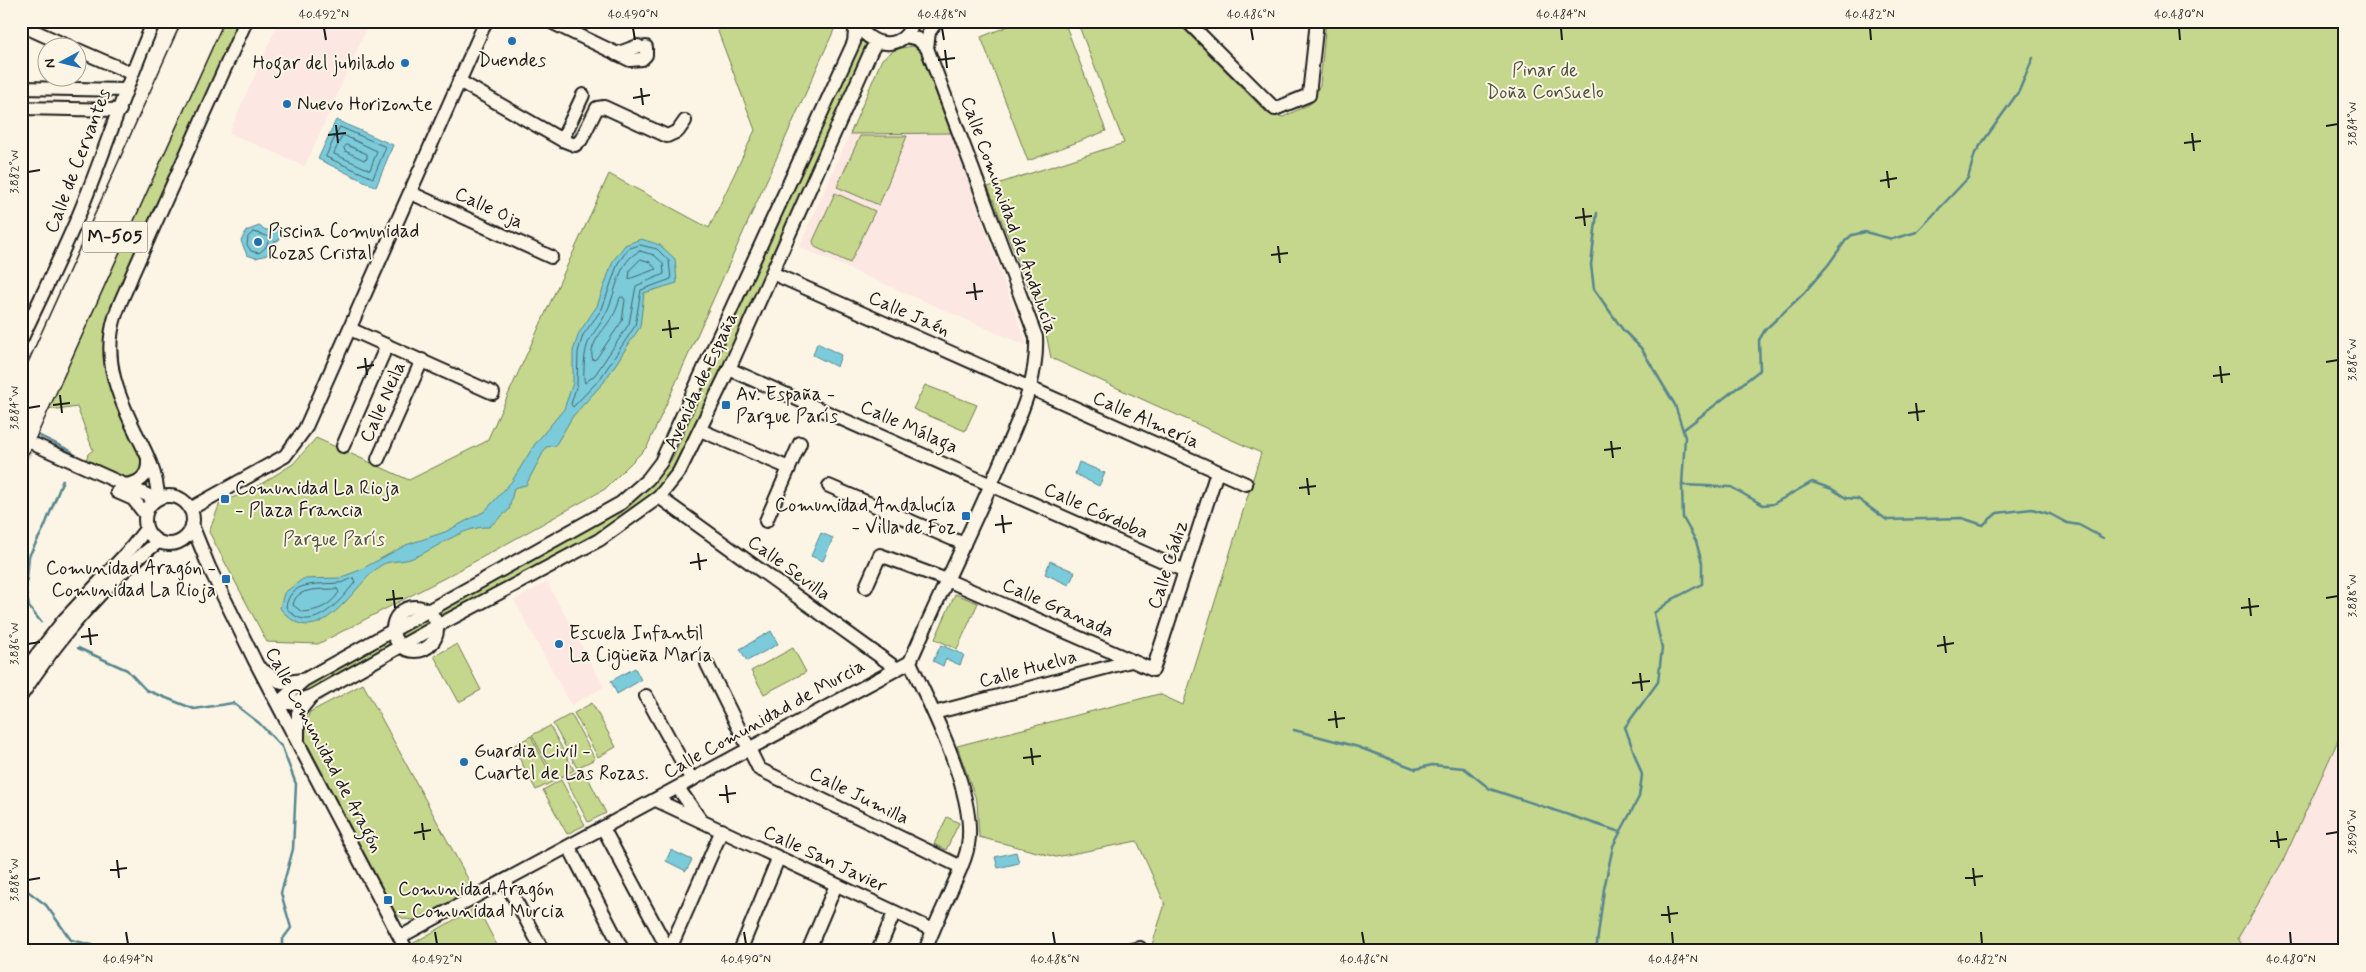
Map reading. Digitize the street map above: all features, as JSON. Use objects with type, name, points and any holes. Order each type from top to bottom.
[{"type":"highway","name":"M-505","points":[[22,400],[207,23]]},
{"type":"highway","name":"M-505","points":[[30,448],[207,23]]},
{"type":"street","name":"Calle de Cervantes","points":[[21,340],[79,214],[120,110],[131,73],[154,21]]},
{"type":"street","points":[[145,514],[157,498],[158,481],[122,405],[114,382],[110,360],[115,317],[246,21]]},
{"type":"street","points":[[190,508],[285,456],[305,429],[486,21]]},
{"type":"street","points":[[549,21],[616,54],[636,61],[646,55],[642,46]]},
{"type":"street","points":[[856,21],[860,31],[868,38],[877,43],[887,44],[909,30],[932,21]]},
{"type":"street","name":"Avenida de España","points":[[278,703],[304,680],[621,503],[648,478],[661,462],[854,42],[856,21]]},
{"type":"street","points":[[927,48],[929,32],[937,21]]},
{"type":"street","points":[[1187,21],[1275,109],[1309,96],[1317,21]]},
{"type":"street","points":[[21,26],[49,38]]},
{"type":"street","points":[[909,30],[927,48]]},
{"type":"street","name":"Avenida de España","points":[[278,703],[293,703],[312,696],[437,626],[599,540],[659,498],[679,472],[700,430],[872,49],[877,43]]},
{"type":"street","name":"Calle Comunidad de Andalucía","points":[[910,662],[992,484],[1031,388],[1037,359],[1036,337],[927,48]]},
{"type":"street","points":[[88,54],[131,73]]},
{"type":"street","points":[[459,81],[562,140],[575,145],[581,140],[597,108],[604,107],[667,136],[673,135],[678,131],[685,121]]},
{"type":"street","points":[[120,110],[27,108],[28,88],[126,90]]},
{"type":"street","points":[[562,140],[583,94]]},
{"type":"street","name":"Calle Oja","points":[[411,193],[551,257]]},
{"type":"street","name":"Calle Jaén","points":[[772,273],[1031,388]]},
{"type":"street","name":"Calle Neila","points":[[350,329],[493,393]]},
{"type":"street","name":"Calle Neila","points":[[343,446],[387,345]]},
{"type":"street","name":"Calle Neila","points":[[378,459],[422,360]]},
{"type":"street","name":"Calle Málaga","points":[[729,369],[992,484]]},
{"type":"street","name":"Calle Almería","points":[[1031,388],[1246,484]]},
{"type":"street","points":[[700,430],[789,468]]},
{"type":"street","points":[[766,521],[800,443]]},
{"type":"street","points":[[30,448],[157,498],[174,496],[184,500],[190,508],[192,525],[182,540],[170,544],[158,542],[146,529],[145,514],[132,499],[30,448]]},
{"type":"street","points":[[121,485],[132,484],[142,480],[147,473],[147,455]]},
{"type":"street","points":[[147,455],[174,496]]},
{"type":"street","name":"Calle Cádiz","points":[[1154,670],[1218,472]]},
{"type":"street","name":"Calle Córdoba","points":[[992,484],[1185,571]]},
{"type":"street","points":[[829,486],[964,544]]},
{"type":"street","name":"Calle Sevilla","points":[[659,498],[896,668]]},
{"type":"street","name":"Calle Comunidad de Aragón","points":[[192,525],[209,567],[259,668],[407,951]]},
{"type":"street","points":[[21,674],[70,621],[146,529]]},
{"type":"street","name":"Calle Comunidad de Aragón","points":[[182,540],[209,567]]},
{"type":"street","points":[[21,696],[70,621],[132,562],[158,542]]},
{"type":"street","name":"Calle Granada","points":[[866,587],[880,555],[947,580],[1154,670]]},
{"type":"street","points":[[428,611],[437,626]]},
{"type":"street","points":[[393,631],[401,646]]},
{"type":"street","name":"Calle Huelva","points":[[934,713],[1131,661]]},
{"type":"street","points":[[910,662],[934,713],[966,801],[970,819],[968,846],[925,951]]},
{"type":"street","name":"Calle Comunidad de Murcia","points":[[400,938],[910,662]]},
{"type":"street","name":"Calle Jumilla","points":[[707,664],[759,769],[961,866]]},
{"type":"street","name":"Avenida de España","points":[[259,668],[282,683],[304,680]]},
{"type":"street","name":"Avenida de España","points":[[298,742],[298,713],[312,696]]},
{"type":"street","points":[[646,696],[692,780]]},
{"type":"street","name":"Calle San Javier","points":[[678,788],[702,821]]},
{"type":"street","name":"Calle San Javier","points":[[656,800],[722,830],[778,859],[933,930]]},
{"type":"street","points":[[603,828],[669,951]]},
{"type":"street","points":[[669,951],[722,830]]},
{"type":"street","points":[[569,847],[623,951]]},
{"type":"street","points":[[740,951],[778,859]]},
{"type":"street","points":[[505,881],[543,951]]},
{"type":"street","points":[[808,951],[836,885]]},
{"type":"street","points":[[878,951],[894,913]]},
{"type":"street","points":[[1128,951],[1140,948]]},
{"type":"shaded area","name":"Nuevo Horizonte","points":[[279,21],[370,21],[305,166],[229,133]]},
{"type":"shaded area","points":[[951,133],[1027,346],[799,247],[850,134]]},
{"type":"shaded area","name":"Escuela Infantil La Cigüeña María","points":[[547,582],[604,687],[571,705],[514,600]]},
{"type":"shaded area","points":[[2345,725],[2345,951],[2244,951],[2238,938],[2283,861]]},
{"type":"green space","points":[[222,21],[240,21],[107,324],[105,365],[108,381],[141,461],[140,469],[135,477],[120,477],[86,461],[88,454],[93,450],[77,407],[58,410],[47,408]]},
{"type":"green space","name":"Parque París","points":[[714,21],[838,21],[647,447],[605,489],[454,573],[318,644],[267,642],[209,532],[220,503],[253,489],[293,464],[316,438],[409,480],[487,441],[609,174],[709,228],[755,130]]},
{"type":"green space","points":[[1021,21],[1064,21],[1106,131],[1028,161],[981,37]]},
{"type":"green space","name":"Pinar de Doña Consuelo","points":[[1077,21],[1176,21],[1267,113],[1283,117],[1310,104],[1320,85],[1326,21],[2345,21],[2345,725],[2283,861],[2238,938],[2245,951],[1150,951],[1165,904],[1137,841],[1056,857],[979,837],[977,802],[957,746],[1159,694],[1183,705],[1261,453],[1051,358],[1045,328],[988,187],[1124,143]]},
{"type":"green space","points":[[862,37],[870,41],[679,463],[652,496],[629,515],[306,694],[303,685],[626,506],[646,490],[672,459]]},
{"type":"green space","points":[[913,46],[920,51],[951,133],[850,134],[882,59],[896,49]]},
{"type":"green space","points":[[860,136],[907,136],[879,205],[837,187]]},
{"type":"green space","points":[[835,193],[875,211],[850,263],[815,247],[813,241]]},
{"type":"green space","points":[[925,385],[977,405],[965,431],[913,409]]},
{"type":"green space","points":[[955,594],[978,603],[957,649],[935,639]]},
{"type":"green space","points":[[457,644],[481,690],[459,702],[434,656]]},
{"type":"green space","points":[[793,648],[806,672],[764,694],[751,671]]},
{"type":"green space","points":[[363,684],[474,890],[414,920],[404,919],[396,914],[305,739],[304,726],[310,712]]},
{"type":"green space","points":[[592,703],[616,747],[598,757],[574,713]]},
{"type":"green space","points":[[571,714],[595,759],[577,768],[553,724]]},
{"type":"green space","points":[[550,726],[574,770],[556,780],[532,735]]},
{"type":"green space","points":[[531,736],[554,781],[536,790],[513,746]]},
{"type":"green space","points":[[583,768],[606,813],[588,822],[565,778]]},
{"type":"green space","points":[[561,780],[585,825],[567,834],[543,790]]},
{"type":"green space","points":[[947,817],[959,823],[946,850],[934,844]]},
{"type":"green space","points":[[477,907],[500,951],[413,951],[410,945]]},
{"type":"water","points":[[336,120],[393,145],[376,187],[318,159]]},
{"type":"water","name":"Piscina Comunidad Rozas Cristal","points":[[259,226],[266,230],[278,229],[281,236],[279,240],[272,243],[267,255],[256,258],[247,255],[241,241],[246,231]]},
{"type":"water","points":[[641,239],[660,245],[675,259],[677,283],[644,293],[640,327],[604,382],[573,416],[555,446],[546,447],[526,485],[514,488],[509,510],[489,527],[468,530],[410,559],[383,564],[334,613],[321,622],[308,625],[294,621],[280,608],[284,593],[303,579],[339,578],[360,570],[406,545],[445,532],[485,511],[512,481],[535,444],[564,409],[573,383],[573,351],[579,333],[597,306],[613,261],[625,245]]},
{"type":"water","points":[[817,343],[841,355],[837,367],[813,355]]},
{"type":"water","points":[[1079,462],[1105,473],[1099,486],[1075,474]]},
{"type":"water","points":[[821,533],[833,538],[823,561],[811,556]]},
{"type":"water","points":[[1050,561],[1075,572],[1069,585],[1045,574]]},
{"type":"water","points":[[771,631],[778,644],[747,661],[740,649]]},
{"type":"water","points":[[941,645],[964,655],[960,665],[946,659],[943,666],[933,661]]},
{"type":"water","points":[[635,668],[641,680],[617,694],[611,681]]},
{"type":"water","points":[[671,850],[692,860],[686,871],[666,861]]},
{"type":"water","points":[[1016,852],[1019,863],[998,868],[995,857]]},
{"type":"waterway","points":[[1683,430],[1760,370],[1759,340],[1765,330],[1804,293],[1846,240],[1852,235],[1865,232],[1892,239],[1917,232],[1968,178],[1975,153],[2019,91],[2033,58]]},
{"type":"waterway","points":[[1596,951],[1604,889],[1613,846],[1639,797],[1642,775],[1625,727],[1658,682],[1662,648],[1654,613],[1673,599],[1702,584],[1702,563],[1696,541],[1683,518],[1682,485],[1685,437],[1675,405],[1641,348],[1623,330],[1594,289],[1591,265],[1597,213]]},
{"type":"waterway","points":[[38,435],[71,451],[73,454]]},
{"type":"waterway","points":[[41,622],[29,607],[26,591],[29,556],[44,528],[63,480]]},
{"type":"waterway","points":[[1682,485],[1731,487],[1763,505],[1773,504],[1812,482],[1832,489],[1846,498],[1858,499],[1887,520],[1962,518],[1983,525],[1997,513],[2032,509],[2050,514],[2067,523],[2079,525],[2103,538]]},
{"type":"waterway","points":[[78,648],[127,670],[146,690],[194,709],[233,703],[259,723],[282,747],[296,784],[293,849],[281,893],[291,928],[282,940],[282,951]]},
{"type":"waterway","points":[[1294,730],[1358,747],[1416,769],[1432,765],[1464,768],[1490,789],[1620,832]]},
{"type":"waterway","points":[[21,886],[46,905],[71,940],[96,946],[99,951]]},
{"type":"tunnel","points":[[21,448],[33,454]]},
{"type":"place","name":"Duendes","points":[[512,41]]},
{"type":"place","name":"Hogar del jubilado","points":[[405,63]]},
{"type":"place","name":"Nuevo Horizonte","points":[[287,104]]},
{"type":"place","name":"Piscina Comunidad Rozas Cristal","points":[[258,242]]},
{"type":"place","name":"Av. España - Parque París","points":[[726,405]]},
{"type":"place","name":"Comunidad La Rioja - Plaza Francia","points":[[225,499]]},
{"type":"place","name":"Comunidad Andalucía - Villa de Foz","points":[[966,516]]},
{"type":"place","name":"Comunidad Aragón - Comunidad La Rioja","points":[[226,579]]},
{"type":"place","name":"Escuela Infantil La Cigüeña María","points":[[559,644]]},
{"type":"place","name":"Guardia Civil - Cuartel de Las Rozas.","points":[[464,762]]},
{"type":"place","name":"Comunidad Aragón - Comunidad Murcia","points":[[388,900]]}]
